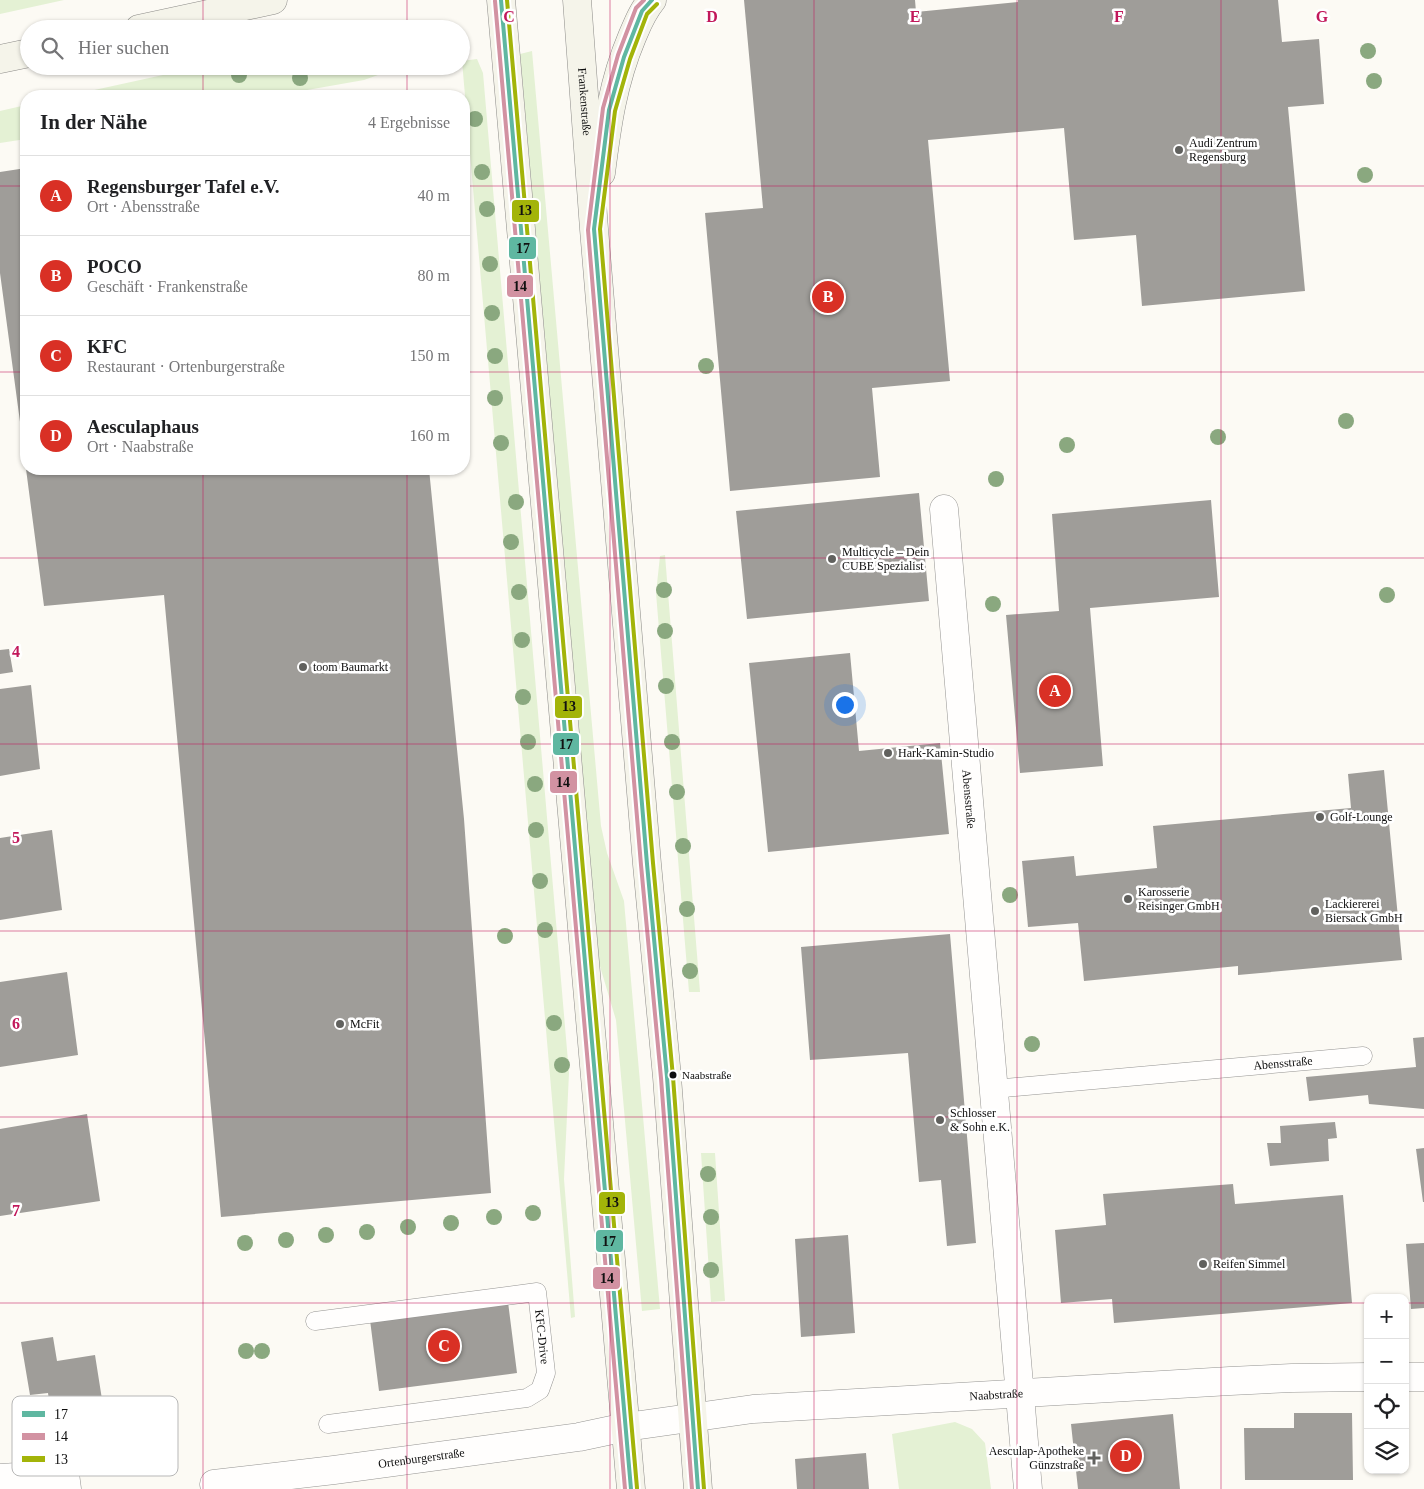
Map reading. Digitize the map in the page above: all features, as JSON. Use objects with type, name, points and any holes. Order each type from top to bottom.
[{"type":"main road","points":[[181,20],[273,0]]},
{"type":"main road","points":[[501,0],[631,1489]]},
{"type":"main road","name":"Frankenstraße","points":[[577,0],[646,854],[667,1077],[698,1489]]},
{"type":"main road","points":[[594,229],[610,110],[624,57],[642,11],[652,0]]},
{"type":"main road","points":[[0,59],[20,54]]},
{"type":"street","name":"Abensstraße","points":[[944,510],[1028,1489]]},
{"type":"street","name":"Naabstraße","points":[[626,1427],[771,1408],[1283,1378],[1364,1377]]},
{"type":"street","points":[[1409,1377],[1424,1377]]},
{"type":"street","name":"Ortenburgerstraße","points":[[214,1484],[344,1469],[579,1437],[626,1427]]},
{"type":"street","points":[[0,1478],[66,1482]]},
{"type":"lane","name":"Abensstraße","points":[[993,1089],[1363,1056]]},
{"type":"lane","name":"KFC-Drive","points":[[315,1321],[537,1292],[546,1374],[540,1390],[527,1398],[328,1424]]},
{"type":"green space","points":[[0,0],[64,0],[0,14]]},
{"type":"green space","points":[[532,51],[601,826],[607,853],[624,901],[660,1309],[642,1311],[616,1020],[599,963],[520,54]]},
{"type":"green space","points":[[477,59],[483,73],[569,1073],[564,1179],[575,1317],[571,1318],[470,153],[470,90],[465,90],[463,75],[470,75],[470,60]]},
{"type":"green space","points":[[163,75],[378,75],[364,80],[307,90],[94,90]]},
{"type":"green space","points":[[20,106],[20,140],[0,143],[0,111]]},
{"type":"green space","points":[[665,555],[700,992],[689,992],[656,593],[660,556]]},
{"type":"green space","points":[[701,1153],[715,1153],[725,1301],[711,1302]]},
{"type":"green space","points":[[955,1422],[972,1429],[985,1443],[991,1489],[899,1489],[892,1434]]},
{"type":"building","points":[[744,0],[915,0],[916,12],[1018,2],[1018,0],[1278,0],[1282,42],[1319,39],[1324,104],[1288,107],[1305,291],[1142,306],[1136,235],[1074,240],[1064,128],[928,140],[950,381],[872,388],[880,477],[730,491],[705,213],[763,208]]},
{"type":"building","points":[[20,169],[20,422],[0,273],[0,172]]},
{"type":"building","points":[[27,475],[430,475],[464,819],[491,1193],[221,1217],[164,595],[44,606]]},
{"type":"building","points":[[919,493],[929,601],[747,619],[736,511]]},
{"type":"building","points":[[1211,500],[1219,597],[1090,608],[1103,766],[1020,773],[1006,615],[1059,611],[1052,514]]},
{"type":"building","points":[[9,649],[13,672],[0,674],[0,650]]},
{"type":"building","name":"Hark-Kamin-Studio","points":[[850,653],[859,751],[940,743],[949,834],[768,852],[749,663]]},
{"type":"building","points":[[31,685],[40,769],[0,776],[0,689]]},
{"type":"building","points":[[1384,770],[1402,960],[1238,975],[1238,966],[1084,981],[1078,923],[1028,927],[1022,861],[1074,856],[1076,876],[1157,868],[1153,826],[1351,808],[1348,774]]},
{"type":"building","points":[[52,830],[62,910],[0,920],[0,838]]},
{"type":"building","name":"Schlosser & Sohn e.K.","points":[[950,934],[976,1243],[947,1246],[941,1180],[919,1182],[908,1053],[810,1060],[801,947]]},
{"type":"building","points":[[67,972],[78,1055],[0,1067],[0,982]]},
{"type":"building","points":[[1424,1037],[1424,1109],[1369,1104],[1368,1095],[1309,1101],[1306,1077],[1416,1067],[1413,1038]]},
{"type":"building","points":[[87,1114],[100,1201],[0,1216],[0,1129]]},
{"type":"building","points":[[1335,1122],[1337,1138],[1328,1139],[1329,1161],[1270,1166],[1267,1143],[1281,1143],[1280,1126]]},
{"type":"building","points":[[1424,1148],[1424,1202],[1423,1202],[1416,1149]]},
{"type":"building","name":"Reifen Simmel","points":[[1233,1184],[1235,1204],[1343,1195],[1352,1303],[1114,1323],[1112,1299],[1061,1303],[1055,1230],[1106,1225],[1103,1194]]},
{"type":"building","points":[[848,1235],[855,1333],[801,1337],[795,1239]]},
{"type":"building","points":[[1424,1243],[1424,1308],[1411,1309],[1406,1244]]},
{"type":"building","points":[[508,1302],[517,1373],[379,1391],[370,1320]]},
{"type":"building","points":[[53,1337],[57,1361],[95,1355],[101,1396],[48,1396],[48,1393],[30,1395],[21,1342]]},
{"type":"building","points":[[1294,1413],[1352,1413],[1353,1480],[1245,1480],[1244,1428],[1294,1428]]},
{"type":"building","points":[[1173,1414],[1180,1489],[1078,1489],[1071,1424]]},
{"type":"building","points":[[866,1453],[869,1489],[797,1489],[795,1459]]},
{"type":"transit line","name":"17","points":[[501,0],[631,1489]]},
{"type":"transit line","name":"13","points":[[507,0],[637,1488]]},
{"type":"transit line","name":"14","points":[[644,0],[636,8],[618,55],[603,108],[588,230],[641,865],[661,1078],[692,1489]]},
{"type":"transit line","name":"17","points":[[652,0],[642,11],[624,57],[609,110],[594,229],[647,864],[667,1077],[698,1489]]},
{"type":"transit line","name":"14","points":[[495,1],[625,1489]]},
{"type":"transit line","name":"13","points":[[657,4],[647,14],[630,59],[615,111],[600,229],[653,863],[673,1077],[704,1489]]},
{"type":"place","name":"Audi Zentrum Regensburg","points":[[1179,150]]},
{"type":"place","name":"POCO","points":[[828,297]]},
{"type":"place","name":"Multicycle – Dein CUBE Spezialist","points":[[832,559]]},
{"type":"place","name":"toom Baumarkt","points":[[303,667]]},
{"type":"place","name":"Regensburger Tafel e.V.","points":[[1055,691]]},
{"type":"place","name":"Hark-Kamin-Studio","points":[[888,753]]},
{"type":"place","name":"Golf-Lounge","points":[[1320,817]]},
{"type":"place","name":"Karosserie Reisinger GmbH","points":[[1128,899]]},
{"type":"place","name":"Lackiererei Biersack GmbH","points":[[1315,911]]},
{"type":"place","name":"McFit","points":[[340,1024]]},
{"type":"place","name":"Naabstraße","points":[[673,1075]]},
{"type":"place","name":"Schlosser & Sohn e.K.","points":[[940,1120]]},
{"type":"place","name":"Reifen Simmel","points":[[1203,1264]]},
{"type":"place","name":"KFC","points":[[444,1346]]},
{"type":"place","name":"Aesculaphaus","points":[[1126,1456]]},
{"type":"place","name":"Aesculap-Apotheke Günzstraße","points":[[1094,1458]]}]
